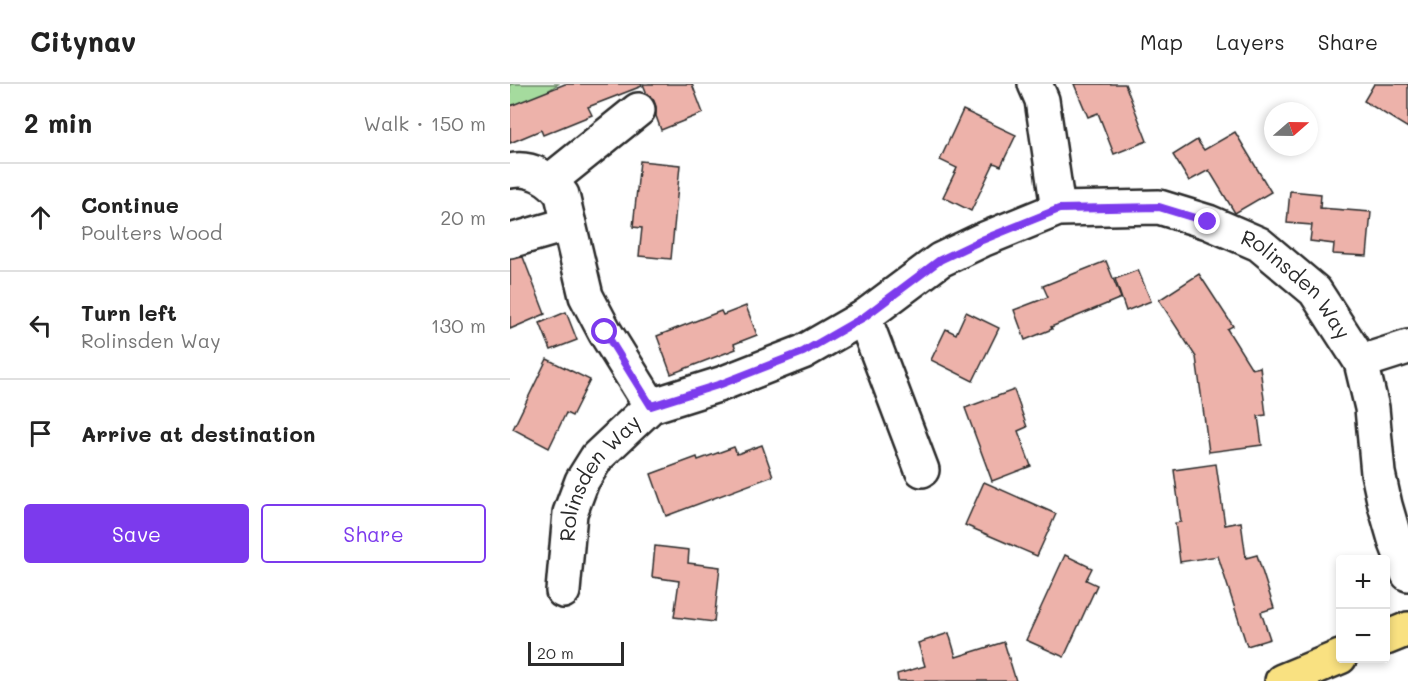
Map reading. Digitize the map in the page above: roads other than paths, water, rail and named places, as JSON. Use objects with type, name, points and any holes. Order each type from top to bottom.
[{"type":"main road","points":[[1390,636],[1408,629]]},
{"type":"main road","points":[[1282,681],[1336,659]]},
{"type":"street","points":[[1035,84],[1042,100],[1059,209]]},
{"type":"street","points":[[510,241],[560,200],[638,110]]},
{"type":"street","points":[[510,171],[530,172],[560,200],[586,296],[605,332],[651,406]]},
{"type":"street","name":"Rolinsden Way","points":[[563,591],[570,513],[582,481],[597,457],[651,406],[721,384],[803,352],[864,317],[940,260],[982,240],[1059,209],[1159,207],[1208,222],[1259,244],[1315,291],[1361,362],[1372,408],[1378,472],[1385,505],[1408,574]]},
{"type":"street","points":[[864,317],[922,470]]},
{"type":"street","points":[[1361,362],[1408,347]]}]
